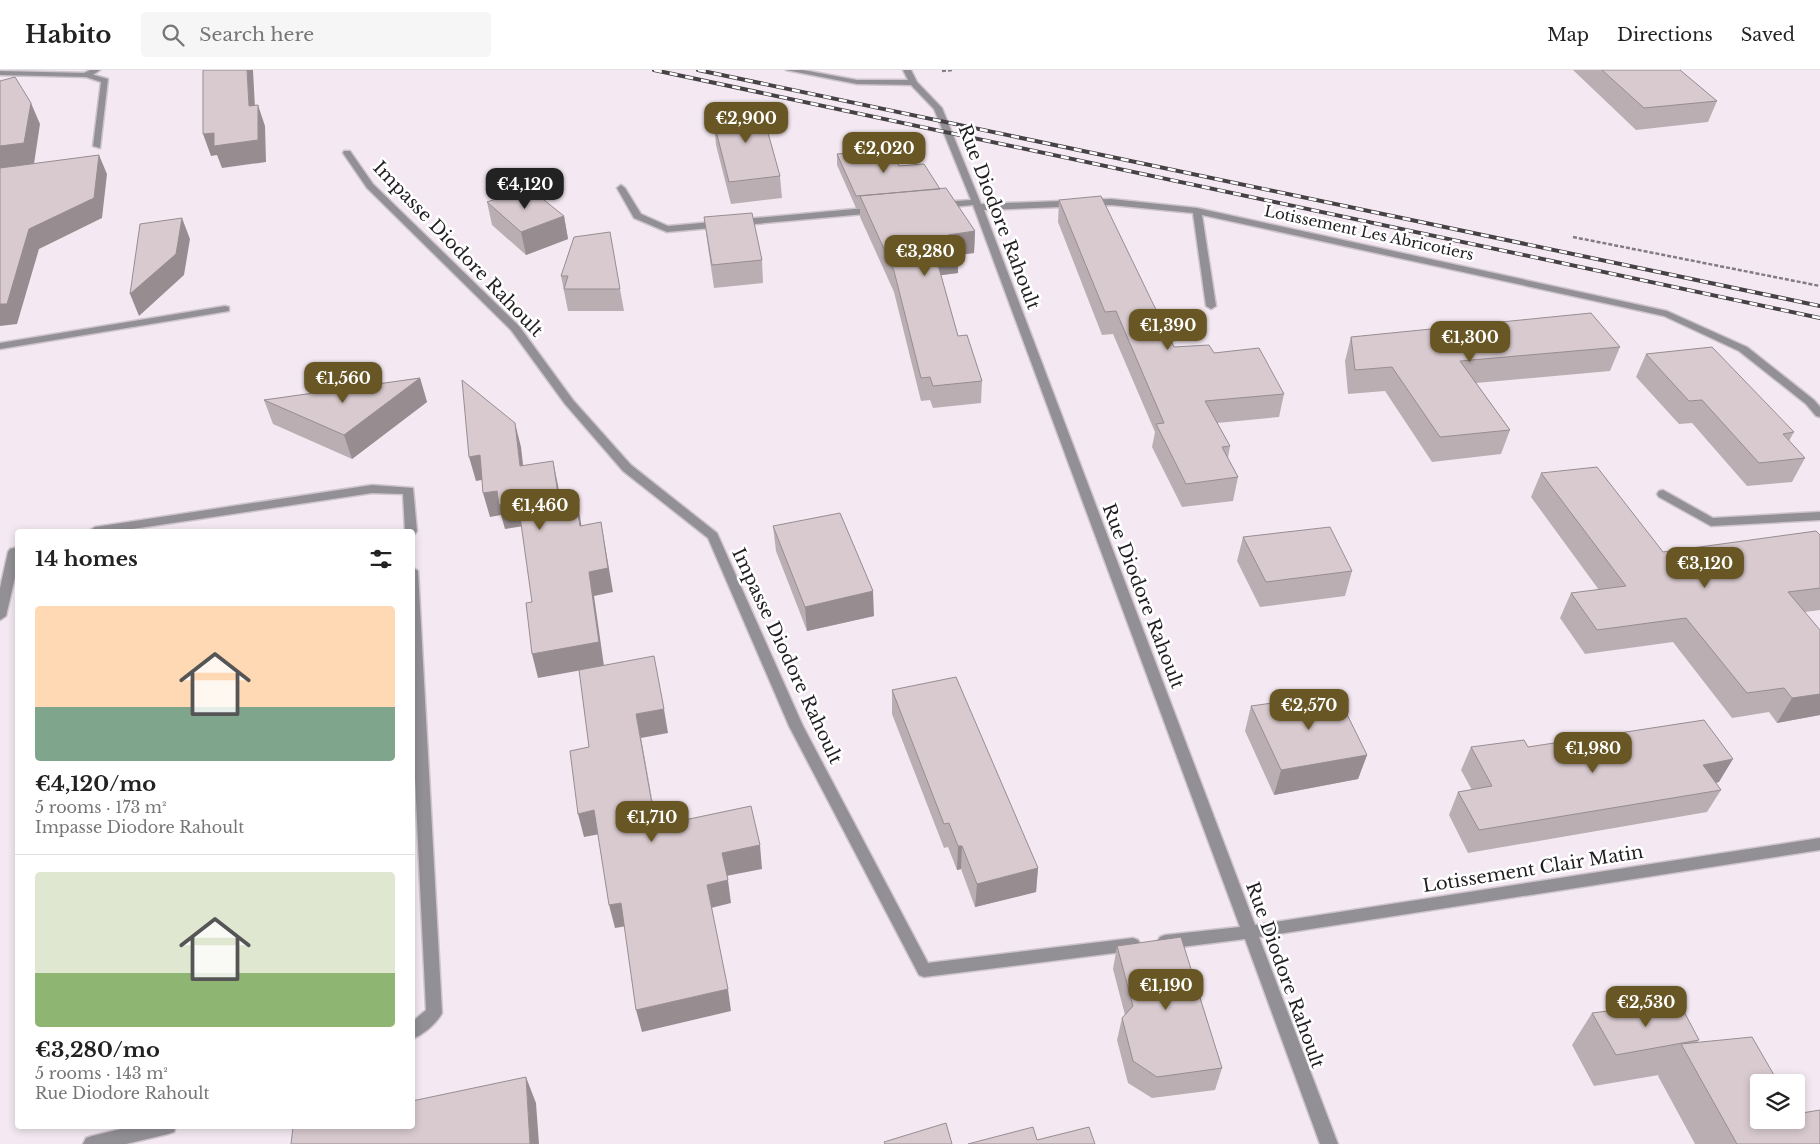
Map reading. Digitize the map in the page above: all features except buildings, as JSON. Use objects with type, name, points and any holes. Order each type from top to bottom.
[{"type":"street","points":[[86,75],[96,70]]},
{"type":"street","points":[[790,70],[857,82],[914,83]]},
{"type":"street","name":"Rue Diodore Rahoult","points":[[907,70],[914,83],[938,108],[977,205],[1329,1144]]},
{"type":"street","points":[[0,73],[86,75],[105,81],[98,146]]},
{"type":"street","name":"Impasse Diodore Rahoult","points":[[347,153],[370,186],[515,328],[569,402],[627,468],[713,536],[796,726],[924,970],[1251,932]]},
{"type":"street","points":[[621,188],[637,216],[667,229],[889,209]]},
{"type":"street","name":"Lotissement Les Abricotiers","points":[[928,206],[1111,202],[1197,211],[1667,314],[1743,349],[1810,402],[1820,414]]},
{"type":"street","points":[[1197,211],[1211,306]]},
{"type":"street","points":[[0,346],[225,309]]},
{"type":"street","points":[[109,529],[372,489],[409,491],[411,529]]},
{"type":"street","points":[[1663,494],[1712,522],[1820,516]]},
{"type":"street","points":[[0,616],[15,552]]},
{"type":"street","points":[[415,630],[434,1013],[415,1029]]},
{"type":"street","name":"Lotissement Clair Matin","points":[[1251,932],[1820,844]]},
{"type":"street","points":[[92,1144],[155,1129]]},
{"type":"path","points":[[1573,237],[1820,286]]},
{"type":"railway","points":[[654,70],[1820,318]]},
{"type":"railway","points":[[698,70],[1820,306]]}]
